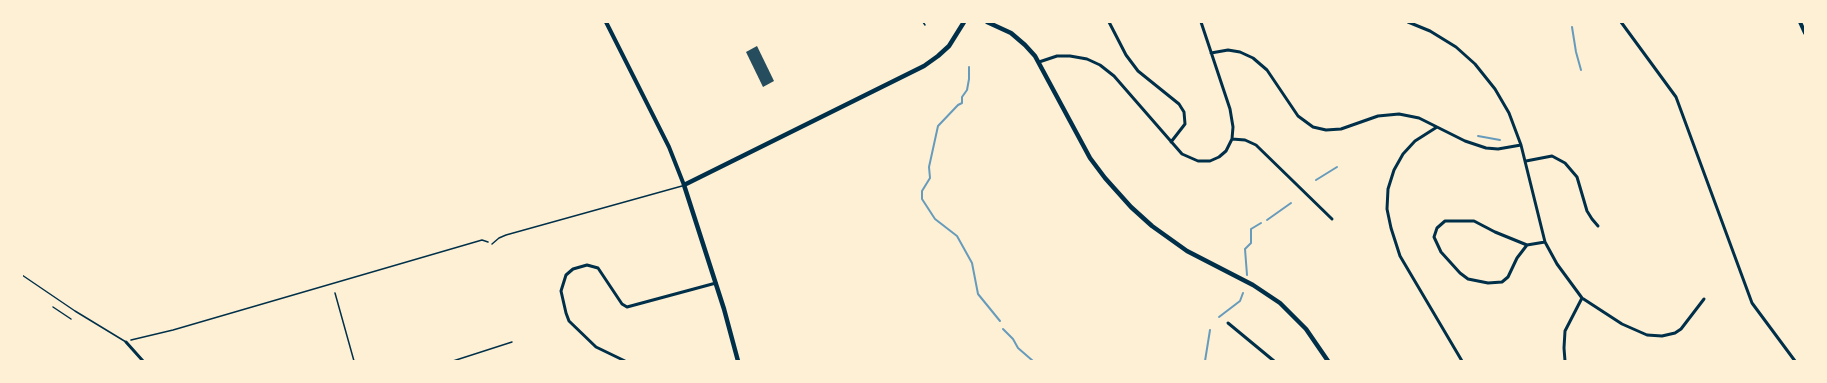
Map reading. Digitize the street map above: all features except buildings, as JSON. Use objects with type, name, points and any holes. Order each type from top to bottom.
[{"type":"main road","points":[[738,361],[716,283],[684,185],[924,66],[949,46],[964,22]]},
{"type":"main road","points":[[987,22],[1002,28],[1020,39],[1039,62],[1086,153],[1105,178],[1131,207],[1152,226],[1177,245],[1253,285],[1280,303],[1306,329],[1328,361]]},
{"type":"street","points":[[606,22],[669,147],[684,185]]},
{"type":"street","points":[[1109,22],[1126,55],[1138,71],[1178,104],[1184,112],[1185,124],[1171,142]]},
{"type":"street","points":[[1039,62],[1050,57],[1070,56],[1087,59],[1100,65],[1116,79],[1171,142],[1187,157],[1204,161],[1215,159],[1223,154],[1232,139],[1232,116],[1201,22]]},
{"type":"street","points":[[1408,22],[1430,31],[1448,41],[1475,64],[1491,83],[1503,101],[1526,161],[1545,242],[1560,269],[1582,298],[1622,324],[1647,335],[1662,336],[1675,333],[1681,329],[1704,299]]},
{"type":"street","points":[[1620,22],[1676,97],[1752,303],[1795,361]]},
{"type":"street","points":[[1800,22],[1805,33]]},
{"type":"street","points":[[1211,53],[1234,50],[1252,58],[1267,70],[1298,116],[1313,127],[1326,130],[1341,129],[1371,118],[1392,114],[1419,118],[1465,141],[1486,148],[1498,149],[1521,145]]},
{"type":"street","points":[[1437,127],[1408,147],[1401,158],[1388,189],[1387,209],[1391,228],[1400,256],[1462,361]]},
{"type":"street","points":[[1232,139],[1245,140],[1256,145],[1332,218]]},
{"type":"street","points":[[1526,161],[1552,156],[1565,163],[1577,177],[1587,211],[1598,226]]},
{"type":"street","points":[[1527,245],[1517,258],[1508,278],[1502,282],[1488,283],[1468,279],[1460,273],[1441,252],[1434,237],[1437,228],[1445,221],[1474,221],[1495,232],[1527,245],[1545,242]]},
{"type":"street","points":[[625,361],[596,347],[569,321],[561,291],[566,275],[573,269],[587,265],[598,268],[622,304],[627,307],[716,283]]},
{"type":"street","points":[[1565,361],[1565,331],[1582,298]]},
{"type":"street","points":[[1228,323],[1274,361]]},
{"type":"street","points":[[126,342],[143,361]]},
{"type":"lane","points":[[492,244],[506,234],[674,189],[684,185]]},
{"type":"lane","points":[[22,274],[75,311],[126,342]]},
{"type":"lane","points":[[335,293],[354,361]]},
{"type":"lane","points":[[53,307],[71,319]]},
{"type":"lane","points":[[453,361],[512,342]]},
{"type":"path","points":[[126,342],[482,240],[492,244]]},
{"type":"path","points":[[332,283],[335,293]]},
{"type":"waterway","points":[[1572,27],[1576,52],[1581,70]]},
{"type":"waterway","points":[[969,67],[967,90],[962,97],[962,103],[958,105],[938,126],[929,167],[930,178],[922,191],[922,199],[935,219],[957,236],[972,263],[978,294],[1000,321]]},
{"type":"waterway","points":[[1478,136],[1500,140]]},
{"type":"waterway","points":[[1316,180],[1337,167]]},
{"type":"waterway","points":[[1267,220],[1291,203]]},
{"type":"waterway","points":[[1247,275],[1245,249],[1251,243],[1251,229],[1261,223]]},
{"type":"waterway","points":[[1219,317],[1240,301],[1243,293]]},
{"type":"waterway","points":[[1003,329],[1013,339],[1018,348],[1033,361]]},
{"type":"waterway","points":[[1205,361],[1210,330]]}]
